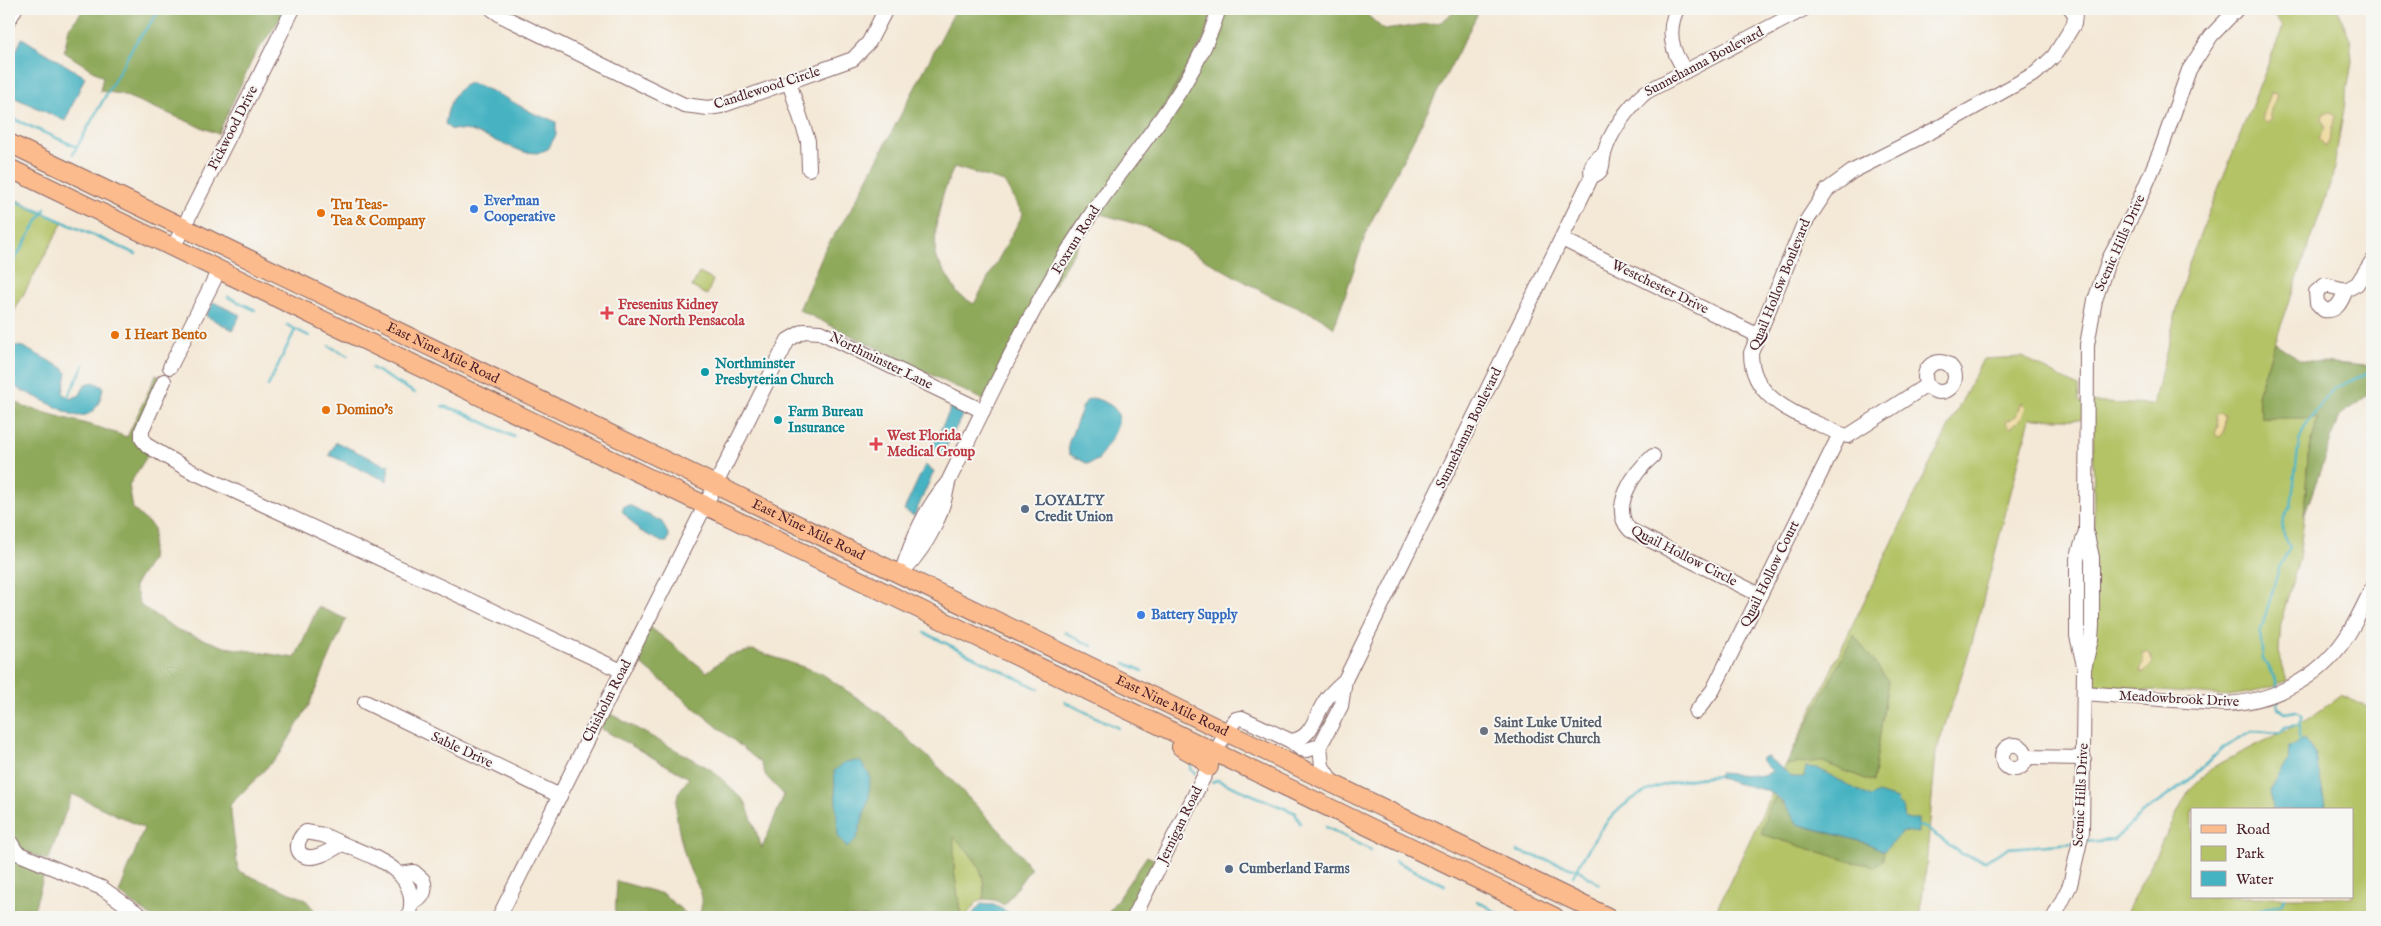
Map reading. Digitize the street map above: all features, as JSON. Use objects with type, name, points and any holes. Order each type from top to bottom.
[{"type":"main road","points":[[9,134],[127,191],[145,208]]},
{"type":"main road","name":"East Nine Mile Road","points":[[9,143],[1608,917]]},
{"type":"main road","name":"East Nine Mile Road","points":[[9,168],[1084,688],[1212,760],[1555,917]]},
{"type":"main road","points":[[738,522],[758,524],[866,576],[879,579],[901,574],[910,593],[921,603],[1064,679]]},
{"type":"main road","points":[[1212,760],[1227,746],[1246,750],[1395,823],[1419,826]]},
{"type":"street","points":[[9,20],[14,9]]},
{"type":"street","name":"Pickwood Drive","points":[[173,248],[293,9]]},
{"type":"street","name":"Candlewood Circle","points":[[492,9],[502,16],[684,105],[708,108],[721,106],[853,59],[869,42],[886,9]]},
{"type":"street","name":"Foxrun Road","points":[[901,574],[922,550],[944,507],[948,482],[1037,304],[1088,219],[1179,96],[1208,40],[1219,9]]},
{"type":"street","points":[[1677,9],[1672,27],[1672,46],[1686,71]]},
{"type":"street","name":"Sunnehanna Boulevard","points":[[1320,746],[1340,706],[1345,680],[1562,239],[1592,176],[1591,167],[1593,162],[1603,155],[1621,118],[1635,101],[1646,92],[1804,9]]},
{"type":"street","name":"Quail Hollow Boulevard","points":[[1840,434],[1773,400],[1763,392],[1753,374],[1751,364],[1751,353],[1757,335],[1803,226],[1827,190],[1853,170],[1934,130],[2036,73],[2054,56],[2074,24],[2075,14],[2071,9]]},
{"type":"street","name":"Scenic Hills Drive","points":[[2054,917],[2070,885],[2078,854],[2082,825],[2084,669],[2091,638],[2092,557],[2086,531],[2087,346],[2094,300],[2110,259],[2135,210],[2160,152],[2190,70],[2211,36],[2237,9]]},
{"type":"street","points":[[789,82],[808,141],[809,169]]},
{"type":"street","name":"Westchester Drive","points":[[1562,239],[1757,335]]},
{"type":"street","points":[[2346,290],[2356,284],[2372,262]]},
{"type":"street","points":[[170,368],[219,270]]},
{"type":"street","name":"Northminster Lane","points":[[714,484],[786,342],[796,334],[804,331],[820,332],[983,411]]},
{"type":"street","points":[[164,381],[142,430],[142,439],[148,446],[189,470],[622,671]]},
{"type":"street","points":[[1840,434],[1848,436],[1856,432],[1927,385]]},
{"type":"street","name":"Quail Hollow Court","points":[[1696,712],[1713,690],[1840,434]]},
{"type":"street","name":"Quail Hollow Circle","points":[[1653,456],[1636,474],[1622,504],[1622,518],[1626,525],[1630,530],[1760,595]]},
{"type":"street","name":"Chisholm Road","points":[[499,917],[705,506],[714,484]]},
{"type":"street","name":"Meadowbrook Drive","points":[[2084,693],[2225,704],[2244,703],[2275,694],[2293,686],[2321,667],[2335,652],[2350,631],[2372,588]]},
{"type":"street","name":"Sunnehanna Boulevard","points":[[1291,741],[1300,740],[1307,735],[1325,701],[1345,680]]},
{"type":"street","name":"Sable Drive","points":[[365,702],[560,796]]},
{"type":"street","points":[[1226,732],[1236,719],[1242,718],[1291,741],[1301,748],[1307,750],[1320,746],[1322,766],[1334,785]]},
{"type":"street","name":"Jernigan Road","points":[[1134,917],[1226,732]]},
{"type":"street","points":[[2026,757],[2084,758]]},
{"type":"street","points":[[9,840],[13,853],[102,888],[143,917]]},
{"type":"street","points":[[344,844],[382,861],[400,874],[412,903],[409,917]]},
{"type":"green space","points":[[84,9],[287,9],[254,56],[218,134],[121,94],[100,91],[103,77],[64,52],[69,28]]},
{"type":"green space","points":[[956,9],[1214,9],[1204,38],[983,400],[799,310],[825,249],[852,208]],"holes":[[[954,167],[1004,182],[1023,214],[974,304],[958,294],[935,256],[936,226],[943,194]]]},
{"type":"green space","points":[[1224,9],[1361,9],[1384,30],[1441,22],[1458,9],[1480,9],[1368,228],[1334,328],[1320,317],[1270,296],[1149,228],[1098,213]]},
{"type":"green space","points":[[2268,9],[2338,9],[2350,39],[2352,62],[2332,179],[2257,395],[2262,418],[2318,417],[2308,456],[2299,559],[2281,621],[2279,652],[2287,681],[2254,692],[2229,696],[2092,686],[2095,616],[2093,420],[2030,418],[1971,647],[1936,752],[1925,879],[1919,917],[1713,917],[1925,474],[1983,359],[2023,357],[2078,387],[2079,402],[2153,405],[2188,265],[2283,27]]},
{"type":"green space","points":[[9,196],[63,222],[9,321]]},
{"type":"green space","points":[[699,273],[713,280],[707,295],[692,287]]},
{"type":"green space","points":[[2275,343],[2301,360],[2366,366],[2372,360],[2372,389],[2360,402],[2339,416],[2304,517],[2308,456],[2318,418],[2262,418],[2257,395]]},
{"type":"green space","points":[[156,375],[161,377],[137,428],[149,453],[129,485],[133,509],[154,528],[151,560],[134,586],[141,606],[178,630],[225,647],[295,658],[318,607],[346,619],[309,705],[280,754],[230,805],[238,871],[305,899],[320,917],[152,917],[119,893],[144,828],[72,794],[48,861],[20,849],[9,831],[9,396],[24,407],[127,437]]},
{"type":"green space","points":[[650,627],[707,672],[727,656],[753,650],[821,673],[885,717],[945,773],[1004,835],[1031,868],[1004,905],[995,900],[983,899],[984,889],[981,872],[973,858],[954,837],[954,870],[961,917],[699,917],[702,897],[684,853],[676,811],[678,794],[689,778],[600,728],[607,712],[712,770],[745,801],[762,848],[784,795],[766,776],[761,763],[634,658]]},
{"type":"green space","points":[[1854,635],[1888,681],[1873,782],[1820,761],[1786,765]]},
{"type":"green space","points":[[2341,695],[2372,709],[2372,917],[2263,917],[2257,915],[2255,917],[2124,917],[2189,790],[2213,767],[2310,718]]},
{"type":"green space","points":[[1775,797],[1788,809],[1797,824],[1867,843],[1884,851],[1883,859],[1876,866],[1852,862],[1761,834],[1767,813]]},
{"type":"green space","points":[[953,836],[977,864],[983,880],[983,899],[978,901],[965,917],[961,917],[954,870]]},
{"type":"green space","points":[[1147,856],[1157,861],[1128,917],[1105,917]]},
{"type":"green space","points":[[9,858],[45,871],[32,917],[9,917]]},
{"type":"green space","points":[[617,881],[663,894],[690,917],[615,917]]},
{"type":"sand","points":[[2271,93],[2276,94],[2277,98],[2271,109],[2271,121],[2266,123],[2262,119]]},
{"type":"sand","points":[[2331,112],[2335,116],[2329,141],[2327,145],[2324,145],[2319,138],[2325,129],[2322,118],[2324,113]]},
{"type":"sand","points":[[2021,403],[2026,407],[2022,418],[2010,428],[2005,422],[2016,416]]},
{"type":"sand","points":[[2220,412],[2225,416],[2224,433],[2219,437],[2215,434],[2218,425],[2216,415]]},
{"type":"sand","points":[[2147,652],[2150,654],[2153,663],[2144,673],[2141,673],[2143,653]]},
{"type":"water","points":[[22,38],[85,77],[65,121],[9,95],[9,67]]},
{"type":"water","points":[[470,83],[494,92],[534,114],[556,122],[556,135],[548,149],[538,153],[524,152],[471,131],[450,129],[445,124],[452,100],[459,90]]},
{"type":"water","points":[[213,302],[240,315],[233,330],[206,316]]},
{"type":"water","points":[[10,345],[23,347],[63,368],[67,373],[63,393],[70,399],[80,395],[85,384],[94,382],[103,387],[98,405],[85,415],[73,415],[9,384]]},
{"type":"water","points":[[1093,398],[1107,403],[1115,409],[1118,416],[1118,424],[1098,460],[1088,464],[1069,454],[1068,444],[1083,406],[1087,400]]},
{"type":"water","points":[[952,406],[964,412],[943,453],[932,447]]},
{"type":"water","points":[[336,442],[385,465],[389,464],[387,481],[329,455]]},
{"type":"water","points":[[925,465],[934,471],[914,516],[904,510]]},
{"type":"water","points":[[629,505],[662,522],[669,536],[667,542],[662,542],[640,531],[622,511],[624,506]]},
{"type":"water","points":[[2304,739],[2316,756],[2326,808],[2273,808],[2270,791],[2288,761],[2289,747]]},
{"type":"water","points":[[1763,757],[1767,757],[1793,777],[1804,777],[1806,767],[1817,768],[1870,797],[1878,793],[1897,799],[1898,804],[1903,807],[1905,819],[1918,819],[1918,833],[1903,831],[1884,851],[1867,843],[1797,824],[1774,794],[1717,776],[1719,773],[1764,776],[1772,771],[1761,760]]},
{"type":"water","points":[[860,761],[870,776],[869,797],[857,838],[847,848],[838,836],[834,771],[845,762]]},
{"type":"water","points":[[981,904],[994,905],[1017,917],[970,917]]},
{"type":"waterway","points":[[73,154],[134,45],[161,9]]},
{"type":"waterway","points":[[9,117],[77,147]]},
{"type":"waterway","points":[[9,198],[136,254]]},
{"type":"waterway","points":[[9,269],[45,209]]},
{"type":"waterway","points":[[228,297],[255,310]]},
{"type":"waterway","points":[[287,325],[309,336]]},
{"type":"waterway","points":[[268,386],[295,330]]},
{"type":"waterway","points":[[329,346],[348,356]]},
{"type":"waterway","points":[[68,397],[84,365]]},
{"type":"waterway","points":[[372,368],[415,393]]},
{"type":"waterway","points":[[2277,688],[2277,682],[2263,659],[2260,634],[2279,568],[2290,547],[2282,526],[2284,517],[2291,506],[2299,442],[2305,426],[2333,389],[2372,371]]},
{"type":"waterway","points":[[442,406],[460,411],[514,437]]},
{"type":"waterway","points":[[1064,632],[1092,646]]},
{"type":"waterway","points":[[925,633],[1039,689]]},
{"type":"waterway","points":[[1125,663],[1143,671]]},
{"type":"waterway","points":[[2278,698],[2278,707],[2285,713],[2296,711],[2302,715],[2299,725],[2299,742]]},
{"type":"waterway","points":[[1065,702],[1118,728]]},
{"type":"waterway","points":[[2083,842],[2114,840],[2140,815],[2186,783],[2224,747],[2252,731],[2280,733],[2285,727],[2299,725]]},
{"type":"waterway","points":[[1191,766],[1190,769],[1195,773]]},
{"type":"waterway","points":[[1573,876],[1600,831],[1613,815],[1628,802],[1645,792],[1665,785],[1689,779],[1717,776]]},
{"type":"waterway","points":[[1212,782],[1217,780],[1296,813]]},
{"type":"waterway","points":[[1295,813],[1300,823]]},
{"type":"waterway","points":[[1918,826],[1926,828],[1962,854],[1985,861],[2008,848],[2075,843]]},
{"type":"waterway","points":[[1326,827],[1371,850]]},
{"type":"waterway","points":[[1517,851],[1577,869],[1599,884]]},
{"type":"waterway","points":[[1395,861],[1445,885]]},
{"type":"waterway","points":[[2247,917],[2249,914],[2281,904],[2284,898]]},
{"type":"waterway","points":[[1477,901],[1505,917]]},
{"type":"place","name":"Ever'man Cooperative","points":[[474,209]]},
{"type":"place","name":"Tru Teas- Tea & Company","points":[[321,213]]},
{"type":"place","name":"Fresenius Kidney Care North Pensacola","points":[[607,313]]},
{"type":"place","name":"I Heart Bento","points":[[115,335]]},
{"type":"place","name":"Northminster Presbyterian Church","points":[[705,372]]},
{"type":"place","name":"Domino's","points":[[326,410]]},
{"type":"place","name":"Farm Bureau Insurance","points":[[778,420]]},
{"type":"place","name":"West Florida Medical Group","points":[[876,444]]},
{"type":"place","name":"LOYALTY Credit Union","points":[[1025,509]]},
{"type":"place","name":"Battery Supply","points":[[1141,615]]},
{"type":"place","name":"Saint Luke United Methodist Church","points":[[1484,731]]},
{"type":"place","name":"Cumberland Farms","points":[[1229,869]]}]
